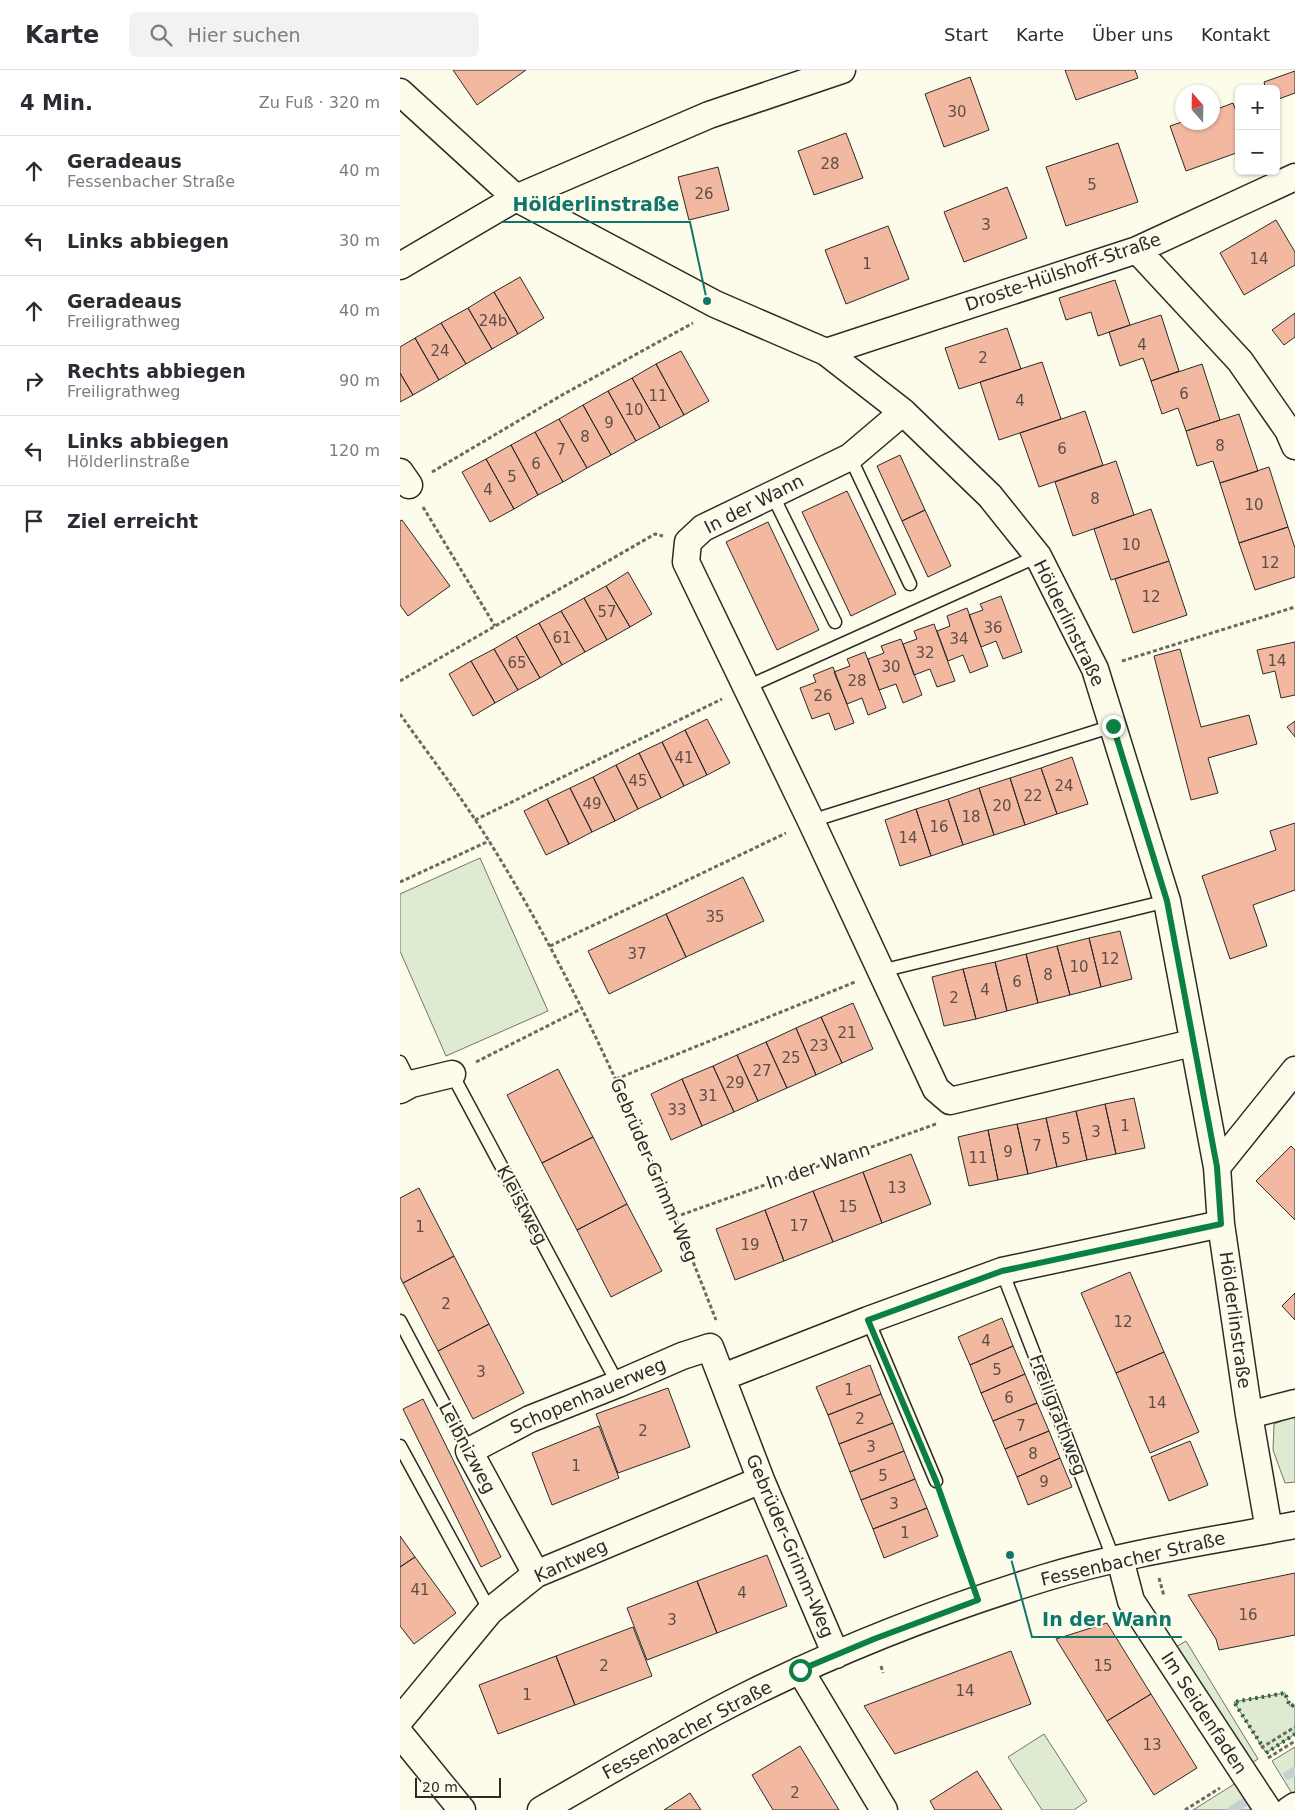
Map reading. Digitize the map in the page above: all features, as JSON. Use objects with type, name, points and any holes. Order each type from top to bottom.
[{"type":"street","points":[[400,266],[516,198],[709,115],[842,70]]},
{"type":"street","name":"Hölderlinstraße","points":[[400,92],[516,198],[715,304],[826,352],[903,412],[990,496],[1038,556],[1095,669],[1167,901],[1192,1043],[1217,1167],[1221,1224],[1249,1415],[1269,1530]]},
{"type":"street","name":"Droste-Hülshoff-Straße","points":[[826,352],[1137,250],[1295,177]]},
{"type":"street","points":[[1137,250],[1240,361],[1288,430],[1295,446]]},
{"type":"street","name":"In der Wann","points":[[903,412],[850,457],[703,528],[688,542],[686,562],[811,821],[936,1089],[950,1101]]},
{"type":"street","points":[[950,1101],[1192,1043]]},
{"type":"street","points":[[1217,1167],[1295,1070]]},
{"type":"street","points":[[404,1078],[452,1074]]},
{"type":"street","points":[[723,1378],[868,1320],[1002,1271],[1221,1224]]},
{"type":"street","name":"Schopenhauerweg","points":[[469,1451],[530,1419],[682,1356],[710,1348]]},
{"type":"street","name":"Gebrüder-Grimm-Weg","points":[[710,1348],[761,1480],[836,1655]]},
{"type":"street","points":[[1249,1415],[1295,1403]]},
{"type":"street","name":"Leibnizweg","points":[[469,1451],[536,1574]]},
{"type":"street","name":"Kantweg","points":[[400,1720],[490,1611],[536,1574],[761,1480]]},
{"type":"street","name":"Fessenbacher Straße","points":[[541,1810],[672,1735],[800,1670],[874,1639],[1045,1577],[1117,1559],[1295,1525]]},
{"type":"street","name":"Im Seidenfaden","points":[[1117,1559],[1131,1601],[1268,1810]]},
{"type":"street","points":[[800,1670],[884,1810]]},
{"type":"street","points":[[400,1734],[462,1810]]},
{"type":"street","points":[[1289,1810],[1295,1806]]},
{"type":"lane","points":[[850,457],[910,584]]},
{"type":"lane","points":[[772,494],[835,622]]},
{"type":"lane","points":[[747,687],[1038,556]]},
{"type":"lane","points":[[811,821],[1113,726]]},
{"type":"lane","points":[[881,971],[1167,901]]},
{"type":"lane","name":"Kleistweg","points":[[452,1074],[618,1384]]},
{"type":"lane","name":"Freiligrathweg","points":[[1002,1271],[1117,1559]]},
{"type":"lane","points":[[868,1320],[936,1481]]},
{"type":"lane","name":"Leibnizweg","points":[[400,1321],[469,1451]]},
{"type":"lane","points":[[400,1446],[490,1611]]},
{"type":"path","points":[[495,626],[405,479],[701,318],[715,304]]},
{"type":"path","points":[[400,681],[655,534],[688,542]]},
{"type":"path","points":[[1095,669],[1295,607]]},
{"type":"path","points":[[475,820],[747,687]]},
{"type":"path","name":"Gebrüder-Grimm-Weg","points":[[400,714],[489,841],[550,946],[616,1079],[675,1217],[717,1324],[710,1348]]},
{"type":"path","points":[[550,946],[811,821]]},
{"type":"path","points":[[400,882],[489,841]]},
{"type":"path","points":[[616,1079],[881,971]]},
{"type":"path","points":[[452,1074],[581,1009]]},
{"type":"path","name":"In der Wann","points":[[675,1217],[937,1124],[950,1101]]},
{"type":"path","points":[[936,1481],[978,1600]]},
{"type":"path","points":[[1258,1750],[1295,1727]]},
{"type":"green space","points":[[480,858],[548,1011],[446,1056],[400,951],[400,894]]},
{"type":"green space","points":[[1295,1416],[1295,1482],[1285,1483],[1273,1450],[1274,1424]]},
{"type":"green space","points":[[1186,1641],[1258,1759],[1247,1766],[1174,1648]]},
{"type":"green space","points":[[1285,1693],[1290,1706],[1295,1705],[1295,1734],[1266,1753],[1234,1702]]},
{"type":"green space","points":[[1044,1734],[1087,1801],[1074,1810],[1042,1810],[1008,1757]]},
{"type":"green space","points":[[1295,1747],[1295,1794],[1293,1795],[1272,1761]]},
{"type":"green space","points":[[1236,1783],[1254,1810],[1193,1810]]},
{"type":"building","points":[[453,70],[526,70],[477,105]]},
{"type":"building","points":[[1065,70],[1135,70],[1138,78],[1076,100]]},
{"type":"building","points":[[1295,71],[1295,93],[1280,99],[1280,85],[1265,85],[1264,82]]},
{"type":"building","points":[[970,77],[989,130],[944,147],[925,94]]},
{"type":"building","points":[[1233,103],[1235,109],[1235,153],[1186,171],[1170,126],[1175,124],[1175,130],[1220,130],[1220,108]]},
{"type":"building","points":[[846,133],[863,178],[814,195],[798,151]]},
{"type":"building","points":[[1118,143],[1138,202],[1066,226],[1046,167]]},
{"type":"building","points":[[718,167],[729,210],[689,220],[678,177]]},
{"type":"building","points":[[1007,187],[1027,238],[964,262],[944,212]]},
{"type":"building","points":[[1276,220],[1295,252],[1295,265],[1244,295],[1220,253]]},
{"type":"building","points":[[888,226],[909,279],[846,304],[825,250]]},
{"type":"building","points":[[520,277],[544,318],[518,334],[494,292]]},
{"type":"building","points":[[1115,280],[1130,325],[1098,336],[1091,312],[1066,320],[1059,298]]},
{"type":"building","points":[[494,292],[518,334],[492,349],[468,308]]},
{"type":"building","points":[[468,308],[492,349],[466,364],[441,323]]},
{"type":"building","points":[[1295,313],[1295,337],[1284,345],[1272,330]]},
{"type":"building","points":[[1161,315],[1179,371],[1151,381],[1143,358],[1120,366],[1109,332]]},
{"type":"building","points":[[441,323],[466,364],[439,380],[415,338]]},
{"type":"building","points":[[1007,328],[1021,369],[959,389],[945,348]]},
{"type":"building","points":[[415,338],[439,380],[413,395],[400,373],[400,347]]},
{"type":"building","points":[[681,351],[709,401],[684,415],[656,364]]},
{"type":"building","points":[[1042,362],[1061,419],[999,440],[980,382]]},
{"type":"building","points":[[656,364],[684,415],[660,428],[632,378]]},
{"type":"building","points":[[1202,364],[1220,420],[1186,431],[1178,408],[1162,414],[1151,381]]},
{"type":"building","points":[[400,373],[413,395],[400,402]]},
{"type":"building","points":[[632,378],[660,428],[636,441],[608,391]]},
{"type":"building","points":[[608,391],[636,441],[611,455],[583,405]]},
{"type":"building","points":[[583,405],[611,455],[587,468],[559,419]]},
{"type":"building","points":[[1085,411],[1103,465],[1039,487],[1020,433]]},
{"type":"building","points":[[1239,414],[1258,471],[1220,483],[1213,461],[1197,466],[1186,431]]},
{"type":"building","points":[[559,419],[587,468],[563,482],[535,432]]},
{"type":"building","points":[[535,432],[563,482],[538,495],[511,445]]},
{"type":"building","points":[[511,445],[538,495],[514,509],[486,459]]},
{"type":"building","points":[[900,455],[925,510],[902,521],[877,466]]},
{"type":"building","points":[[486,459],[514,509],[490,522],[462,472]]},
{"type":"building","points":[[1116,461],[1134,515],[1073,536],[1055,482]]},
{"type":"building","points":[[1269,467],[1288,527],[1239,543],[1220,483]]},
{"type":"building","points":[[847,491],[896,594],[851,616],[802,512]]},
{"type":"building","points":[[1151,509],[1169,561],[1111,580],[1094,529]]},
{"type":"building","points":[[925,510],[951,566],[928,577],[902,521]]},
{"type":"building","points":[[402,520],[450,586],[408,616],[400,605],[400,521]]},
{"type":"building","points":[[768,522],[819,630],[777,650],[726,542]]},
{"type":"building","points":[[1288,527],[1295,548],[1295,577],[1255,590],[1239,543]]},
{"type":"building","points":[[1169,561],[1187,615],[1133,633],[1115,579]]},
{"type":"building","points":[[628,572],[652,614],[630,627],[606,586]]},
{"type":"building","points":[[606,586],[630,627],[607,640],[584,598]]},
{"type":"building","points":[[1001,596],[1022,652],[1003,659],[996,641],[981,647],[969,615],[983,610],[980,604]]},
{"type":"building","points":[[584,598],[607,640],[585,652],[561,611]]},
{"type":"building","points":[[967,608],[988,666],[970,673],[963,655],[948,661],[937,631],[950,626],[947,616]]},
{"type":"building","points":[[561,611],[585,652],[562,665],[539,623]]},
{"type":"building","points":[[539,623],[562,665],[540,678],[516,636]]},
{"type":"building","points":[[934,624],[955,681],[937,687],[930,669],[914,675],[903,644],[917,639],[914,631]]},
{"type":"building","points":[[516,636],[540,678],[518,690],[494,649]]},
{"type":"building","points":[[901,639],[922,695],[903,703],[896,684],[879,690],[868,659],[884,653],[881,646]]},
{"type":"building","points":[[1295,642],[1295,695],[1281,698],[1275,671],[1263,674],[1257,650]]},
{"type":"building","points":[[494,649],[518,690],[495,703],[471,661]]},
{"type":"building","points":[[1180,649],[1201,727],[1249,715],[1257,744],[1208,758],[1218,793],[1191,800],[1154,656]]},
{"type":"building","points":[[865,652],[886,708],[868,715],[862,698],[847,704],[834,672],[850,666],[847,659]]},
{"type":"building","points":[[471,661],[495,703],[473,716],[449,674]]},
{"type":"building","points":[[833,667],[854,723],[835,730],[829,713],[812,719],[800,688],[816,682],[813,675]]},
{"type":"building","points":[[707,719],[730,763],[707,775],[685,730]]},
{"type":"building","points":[[1295,721],[1295,737],[1287,727]]},
{"type":"building","points":[[685,730],[707,775],[684,786],[662,742]]},
{"type":"building","points":[[662,742],[684,786],[661,798],[639,753]]},
{"type":"building","points":[[639,753],[661,798],[638,809],[616,765]]},
{"type":"building","points":[[1072,757],[1088,804],[1057,814],[1041,768]]},
{"type":"building","points":[[616,765],[638,809],[615,821],[593,777]]},
{"type":"building","points":[[1041,768],[1057,814],[1025,825],[1010,778]]},
{"type":"building","points":[[593,777],[615,821],[592,832],[570,788]]},
{"type":"building","points":[[1010,778],[1025,825],[994,835],[979,788]]},
{"type":"building","points":[[570,788],[592,832],[569,844],[547,799]]},
{"type":"building","points":[[979,788],[994,835],[963,845],[948,799]]},
{"type":"building","points":[[547,799],[569,844],[546,855],[524,811]]},
{"type":"building","points":[[948,799],[963,845],[931,856],[916,809]]},
{"type":"building","points":[[916,809],[931,856],[900,866],[885,820]]},
{"type":"building","points":[[1295,823],[1295,890],[1253,905],[1267,946],[1230,959],[1202,876],[1276,850],[1270,831]]},
{"type":"building","points":[[743,877],[764,921],[686,957],[666,914]]},
{"type":"building","points":[[666,914],[686,957],[609,994],[588,951]]},
{"type":"building","points":[[1120,931],[1132,979],[1101,987],[1089,938]]},
{"type":"building","points":[[1089,938],[1101,987],[1070,995],[1057,946]]},
{"type":"building","points":[[1057,946],[1070,995],[1038,1003],[1026,954]]},
{"type":"building","points":[[1026,954],[1038,1003],[1007,1011],[995,962]]},
{"type":"building","points":[[995,962],[1007,1011],[976,1019],[963,969]]},
{"type":"building","points":[[963,969],[976,1019],[944,1026],[932,977]]},
{"type":"building","points":[[853,1003],[873,1049],[842,1063],[821,1017]]},
{"type":"building","points":[[821,1017],[842,1063],[816,1075],[796,1028]]},
{"type":"building","points":[[796,1028],[816,1075],[787,1088],[766,1042]]},
{"type":"building","points":[[766,1042],[787,1088],[758,1101],[737,1055]]},
{"type":"building","points":[[737,1055],[758,1101],[734,1112],[713,1066]]},
{"type":"building","points":[[713,1066],[734,1112],[702,1126],[682,1079]]},
{"type":"building","points":[[558,1069],[593,1137],[542,1163],[507,1095]]},
{"type":"building","points":[[682,1079],[702,1126],[671,1140],[651,1094]]},
{"type":"building","points":[[1134,1098],[1145,1148],[1116,1154],[1105,1104]]},
{"type":"building","points":[[1105,1104],[1116,1154],[1087,1160],[1076,1111]]},
{"type":"building","points":[[1076,1111],[1087,1160],[1057,1167],[1046,1118]]},
{"type":"building","points":[[1046,1118],[1057,1167],[1028,1174],[1017,1124]]},
{"type":"building","points":[[1017,1124],[1028,1174],[998,1180],[988,1130]]},
{"type":"building","points":[[988,1130],[998,1180],[969,1186],[958,1137]]},
{"type":"building","points":[[593,1137],[627,1204],[577,1230],[542,1163]]},
{"type":"building","points":[[1291,1146],[1295,1150],[1295,1220],[1256,1181]]},
{"type":"building","points":[[911,1154],[931,1204],[882,1223],[863,1172]]},
{"type":"building","points":[[863,1172],[882,1223],[833,1242],[813,1191]]},
{"type":"building","points":[[419,1188],[454,1256],[403,1283],[400,1277],[400,1198]]},
{"type":"building","points":[[813,1191],[833,1242],[784,1261],[765,1210]]},
{"type":"building","points":[[627,1204],[662,1271],[611,1297],[577,1230]]},
{"type":"building","points":[[765,1210],[784,1261],[735,1280],[716,1229]]},
{"type":"building","points":[[454,1256],[489,1324],[438,1351],[403,1283]]},
{"type":"building","points":[[1130,1272],[1164,1352],[1116,1373],[1081,1293]]},
{"type":"building","points":[[1295,1293],[1295,1320],[1282,1306]]},
{"type":"building","points":[[1002,1318],[1013,1346],[970,1365],[958,1337]]},
{"type":"building","points":[[489,1324],[524,1393],[473,1419],[438,1351]]},
{"type":"building","points":[[1013,1346],[1025,1374],[981,1393],[970,1365]]},
{"type":"building","points":[[1164,1352],[1199,1432],[1150,1453],[1116,1373]]},
{"type":"building","points":[[870,1365],[881,1394],[828,1415],[816,1387]]},
{"type":"building","points":[[1025,1374],[1037,1403],[993,1421],[981,1393]]},
{"type":"building","points":[[668,1388],[690,1447],[618,1473],[596,1414]]},
{"type":"building","points":[[881,1394],[893,1423],[839,1444],[828,1415]]},
{"type":"building","points":[[423,1399],[501,1557],[481,1567],[403,1409]]},
{"type":"building","points":[[1037,1403],[1049,1431],[1005,1449],[993,1421]]},
{"type":"building","points":[[893,1423],[904,1451],[850,1472],[839,1444]]},
{"type":"building","points":[[599,1426],[619,1478],[552,1505],[532,1453]]},
{"type":"building","points":[[1049,1431],[1060,1458],[1017,1477],[1005,1449]]},
{"type":"building","points":[[1190,1441],[1208,1485],[1169,1501],[1151,1457]]},
{"type":"building","points":[[904,1451],[915,1479],[861,1500],[850,1472]]},
{"type":"building","points":[[1060,1458],[1072,1487],[1028,1505],[1017,1477]]},
{"type":"building","points":[[915,1479],[927,1508],[873,1529],[861,1500]]},
{"type":"building","points":[[927,1508],[938,1536],[884,1558],[873,1529]]},
{"type":"building","points":[[400,1536],[415,1557],[400,1567]]},
{"type":"building","points":[[767,1555],[787,1606],[717,1633],[697,1581]]},
{"type":"building","points":[[415,1557],[456,1613],[414,1644],[400,1626],[400,1567]]},
{"type":"building","points":[[1295,1573],[1295,1635],[1219,1650],[1216,1639],[1188,1595]]},
{"type":"building","points":[[697,1581],[717,1633],[647,1660],[627,1608]]},
{"type":"building","points":[[1107,1623],[1151,1694],[1107,1721],[1056,1639]]},
{"type":"building","points":[[633,1627],[652,1676],[575,1705],[556,1656]]},
{"type":"building","points":[[1011,1651],[1031,1704],[895,1754],[864,1706]]},
{"type":"building","points":[[556,1656],[575,1705],[498,1734],[479,1685]]},
{"type":"building","points":[[1151,1694],[1197,1768],[1154,1795],[1107,1721]]},
{"type":"building","points":[[800,1746],[839,1810],[773,1810],[752,1775]]},
{"type":"building","points":[[977,1771],[1002,1810],[935,1810],[930,1801]]},
{"type":"building","points":[[690,1793],[701,1810],[664,1810]]},
{"type":"waterway","points":[[1288,1775],[1295,1771]]},
{"type":"waterway","points":[[1232,1810],[1250,1799]]},
{"type":"hedge","points":[[1261,1744],[1234,1702],[1285,1693],[1290,1706],[1295,1705]]},
{"type":"hedge","points":[[1266,1753],[1295,1734]]},
{"type":"place","name":"Hölderlinstraße","points":[[707,301]]},
{"type":"place","name":"In der Wann","points":[[1010,1555]]},
{"type":"route","points":[[800,1670],[874,1639],[978,1600],[936,1481],[868,1320],[1002,1271],[1221,1224],[1217,1167],[1192,1043],[1167,901],[1113,726]]}]
